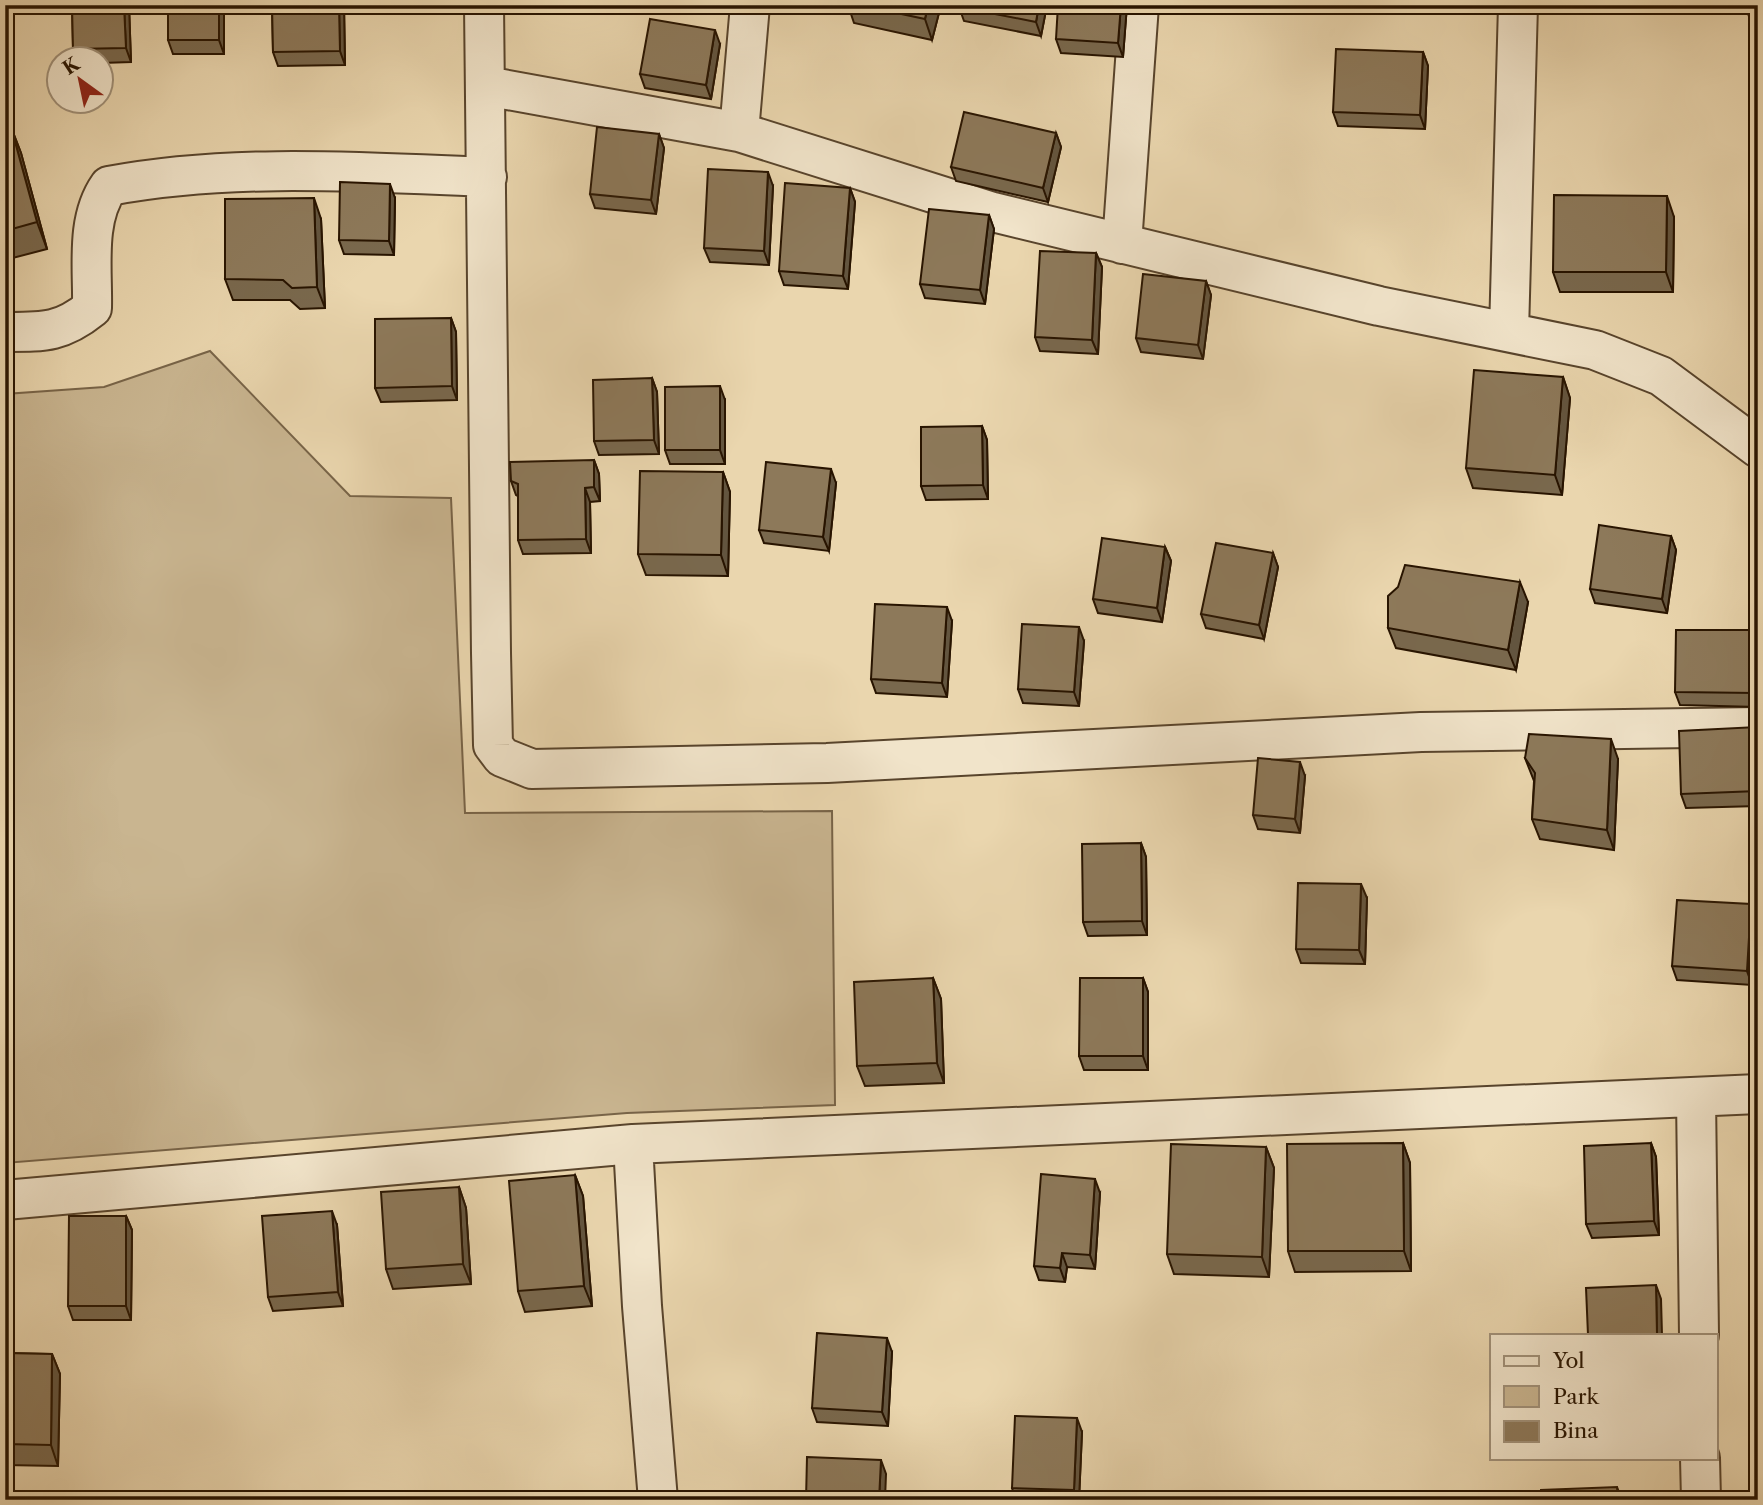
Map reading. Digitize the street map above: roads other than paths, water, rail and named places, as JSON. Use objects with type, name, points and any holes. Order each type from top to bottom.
[{"type":"street","points":[[484,5],[493,745],[502,757],[532,769],[827,763],[1421,732],[1758,727]]},
{"type":"street","points":[[739,132],[750,5]]},
{"type":"street","points":[[1122,244],[1139,5]]},
{"type":"street","points":[[1509,332],[1518,5]]},
{"type":"street","points":[[486,86],[739,132],[993,212],[1379,306],[1595,350],[1661,376],[1758,448]]},
{"type":"street","points":[[5,332],[46,332],[72,325],[92,308],[93,229],[99,200],[109,186],[152,178],[319,170],[487,177]]},
{"type":"street","points":[[5,1200],[633,1144],[1758,1094]]},
{"type":"street","points":[[1696,1097],[1699,1334]]},
{"type":"street","points":[[633,1144],[642,1306],[658,1500]]},
{"type":"street","points":[[1700,1460],[1700,1500]]}]
